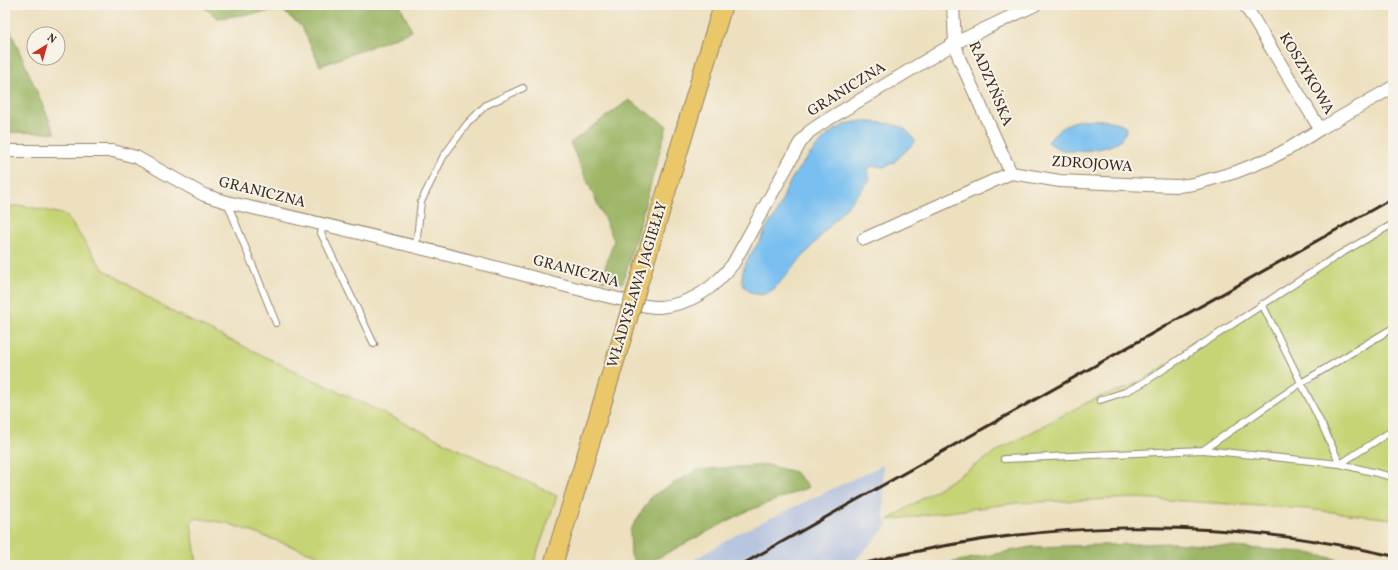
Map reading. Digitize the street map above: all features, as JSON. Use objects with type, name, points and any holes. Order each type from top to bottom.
[{"type":"main road","name":"WŁADYSŁAWA JAGIEŁŁY","points":[[553,565],[723,5]]},
{"type":"street","name":"RADZYŃSKA","points":[[953,5],[955,43],[959,58],[1011,173]]},
{"type":"street","name":"GRANICZNA","points":[[5,151],[113,151],[136,157],[204,195],[227,202],[416,246],[642,305],[659,307],[686,301],[712,288],[734,264],[800,144],[809,132],[955,43],[1035,5]]},
{"type":"street","name":"KOSZYKOWA","points":[[1245,5],[1320,129],[1393,87]]},
{"type":"street","name":"ZDROJOWA","points":[[1011,173],[1060,181],[1178,186],[1194,184],[1236,172],[1271,158],[1320,129]]},
{"type":"street","points":[[864,240],[1011,173]]},
{"type":"lane","points":[[416,246],[421,202],[444,157],[467,124],[486,105],[523,88]]},
{"type":"lane","points":[[227,202],[276,323]]},
{"type":"lane","points":[[324,224],[321,233],[374,344]]},
{"type":"lane","points":[[1100,400],[1125,392],[1143,383],[1340,254],[1393,224]]},
{"type":"lane","points":[[1262,304],[1340,464]]},
{"type":"lane","points":[[1202,450],[1301,383],[1393,328]]},
{"type":"lane","points":[[1340,464],[1393,430]]},
{"type":"lane","points":[[1004,459],[1202,450],[1340,464],[1393,477]]},
{"type":"shaded area","points":[[883,465],[884,518],[888,525],[851,565],[685,565],[739,533]]},
{"type":"green space","points":[[201,5],[400,5],[412,31],[320,66],[302,27],[282,10],[218,18]]},
{"type":"green space","points":[[10,30],[55,133],[5,132],[5,31]]},
{"type":"green space","points":[[629,100],[667,126],[623,283],[601,280],[614,240],[570,143]]},
{"type":"green space","points":[[5,206],[25,206],[66,215],[103,269],[178,315],[557,496],[533,565],[339,565],[339,563],[227,523],[196,518],[191,523],[197,565],[5,565]]},
{"type":"green space","points":[[1393,220],[1393,484],[1391,519],[1307,509],[1136,498],[1016,503],[888,520],[1006,446],[1082,405],[1101,396],[1124,389],[1142,381],[1338,252]]},
{"type":"green space","points":[[767,465],[795,472],[809,487],[745,512],[644,565],[636,565],[631,555],[630,530],[652,496],[697,470]]},
{"type":"green space","points":[[1174,543],[1303,552],[1364,565],[938,565],[1031,547]]},
{"type":"water","points":[[1081,120],[1104,120],[1115,122],[1125,127],[1126,131],[1121,139],[1116,143],[1092,150],[1064,150],[1048,142],[1054,134],[1062,128]]},
{"type":"water","points":[[863,121],[899,126],[911,135],[915,142],[893,163],[884,167],[872,166],[869,168],[868,173],[870,180],[775,288],[766,294],[761,295],[753,293],[744,286],[742,279],[744,267],[767,227],[776,215],[795,173],[819,144],[831,133],[838,128],[854,122]]},
{"type":"railway","points":[[741,565],[1393,198]]},
{"type":"railway","points":[[858,565],[924,550],[991,538],[1058,531],[1125,528],[1193,529],[1260,534],[1327,543],[1393,556]]}]
